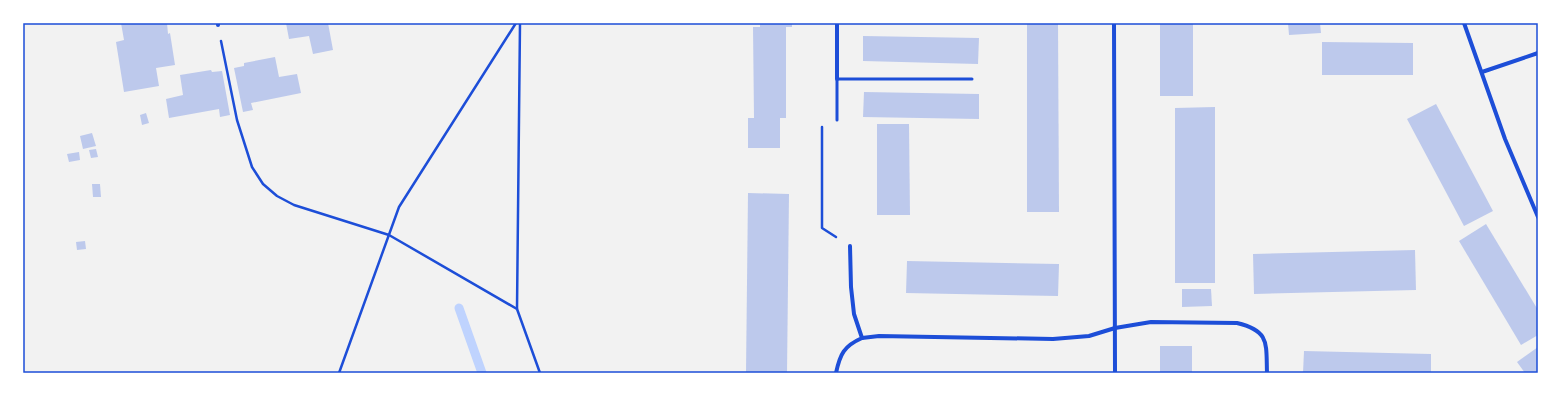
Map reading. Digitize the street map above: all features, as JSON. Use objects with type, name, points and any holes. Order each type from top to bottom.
[{"type":"street","points":[[837,23],[837,79]]},
{"type":"street","points":[[1114,23],[1115,373]]},
{"type":"street","points":[[1464,23],[1505,139],[1538,217]]},
{"type":"street","points":[[1482,72],[1538,53]]},
{"type":"street","points":[[850,246],[852,301],[854,314],[862,338]]},
{"type":"street","points":[[836,373],[844,351],[851,343],[862,338],[879,336],[1053,339],[1089,336],[1115,328],[1151,322],[1221,322],[1237,323],[1257,330],[1264,338],[1266,346],[1267,373]]},
{"type":"lane","points":[[837,120],[837,79],[972,79]]},
{"type":"path","points":[[339,373],[399,207],[516,23]]},
{"type":"path","points":[[520,23],[517,309],[540,373]]},
{"type":"path","points":[[218,24],[237,120],[252,167],[263,184],[278,196],[294,205],[389,235],[517,309]]},
{"type":"path","points":[[837,120],[821,127],[822,228],[850,246]]},
{"type":"building","points":[[121,23],[167,23],[175,65],[156,68],[159,86],[124,92],[116,42],[124,40]]},
{"type":"building","points":[[286,23],[328,23],[333,50],[313,54],[309,36],[289,39]]},
{"type":"building","points":[[760,23],[792,23],[792,27],[786,27],[786,118],[780,118],[780,148],[748,148],[748,118],[754,118],[753,27],[760,27]]},
{"type":"building","points":[[1027,23],[1058,23],[1059,212],[1027,212]]},
{"type":"building","points":[[1160,23],[1193,23],[1193,96],[1160,96]]},
{"type":"building","points":[[1288,23],[1320,23],[1321,33],[1289,35]]},
{"type":"building","points":[[863,36],[979,38],[978,64],[863,61]]},
{"type":"building","points":[[1322,42],[1413,43],[1413,75],[1322,75]]},
{"type":"building","points":[[275,57],[279,77],[297,74],[301,93],[251,103],[253,110],[243,112],[234,68],[244,66],[244,63]]},
{"type":"building","points":[[211,70],[212,72],[222,71],[230,115],[220,117],[219,109],[169,118],[166,99],[183,95],[180,75]]},
{"type":"building","points":[[864,92],[979,94],[979,119],[863,117]]},
{"type":"building","points":[[1436,104],[1493,211],[1464,226],[1407,119]]},
{"type":"building","points":[[1215,107],[1215,283],[1175,283],[1175,108]]},
{"type":"building","points":[[146,113],[149,123],[142,125],[140,115]]},
{"type":"building","points":[[877,124],[909,124],[910,215],[877,215]]},
{"type":"building","points":[[92,133],[96,146],[83,149],[80,136]]},
{"type":"building","points":[[96,149],[98,157],[91,158],[89,150]]},
{"type":"building","points":[[79,152],[80,160],[69,162],[67,154]]},
{"type":"building","points":[[92,184],[100,184],[101,197],[93,197]]},
{"type":"building","points":[[748,193],[789,194],[787,373],[746,373]]},
{"type":"building","points":[[1486,224],[1538,310],[1538,335],[1521,345],[1459,241]]},
{"type":"building","points":[[85,241],[86,249],[77,250],[76,242]]},
{"type":"building","points":[[1415,250],[1416,290],[1254,294],[1253,254]]},
{"type":"building","points":[[907,261],[1059,264],[1058,296],[906,293]]},
{"type":"building","points":[[1182,289],[1211,289],[1212,306],[1182,307]]},
{"type":"building","points":[[1160,346],[1192,346],[1192,373],[1160,373]]},
{"type":"building","points":[[1538,347],[1538,373],[1525,373],[1517,362]]},
{"type":"building","points":[[1304,351],[1431,354],[1431,373],[1303,373]]},
{"type":"waterway","points":[[459,308],[482,373]]}]
